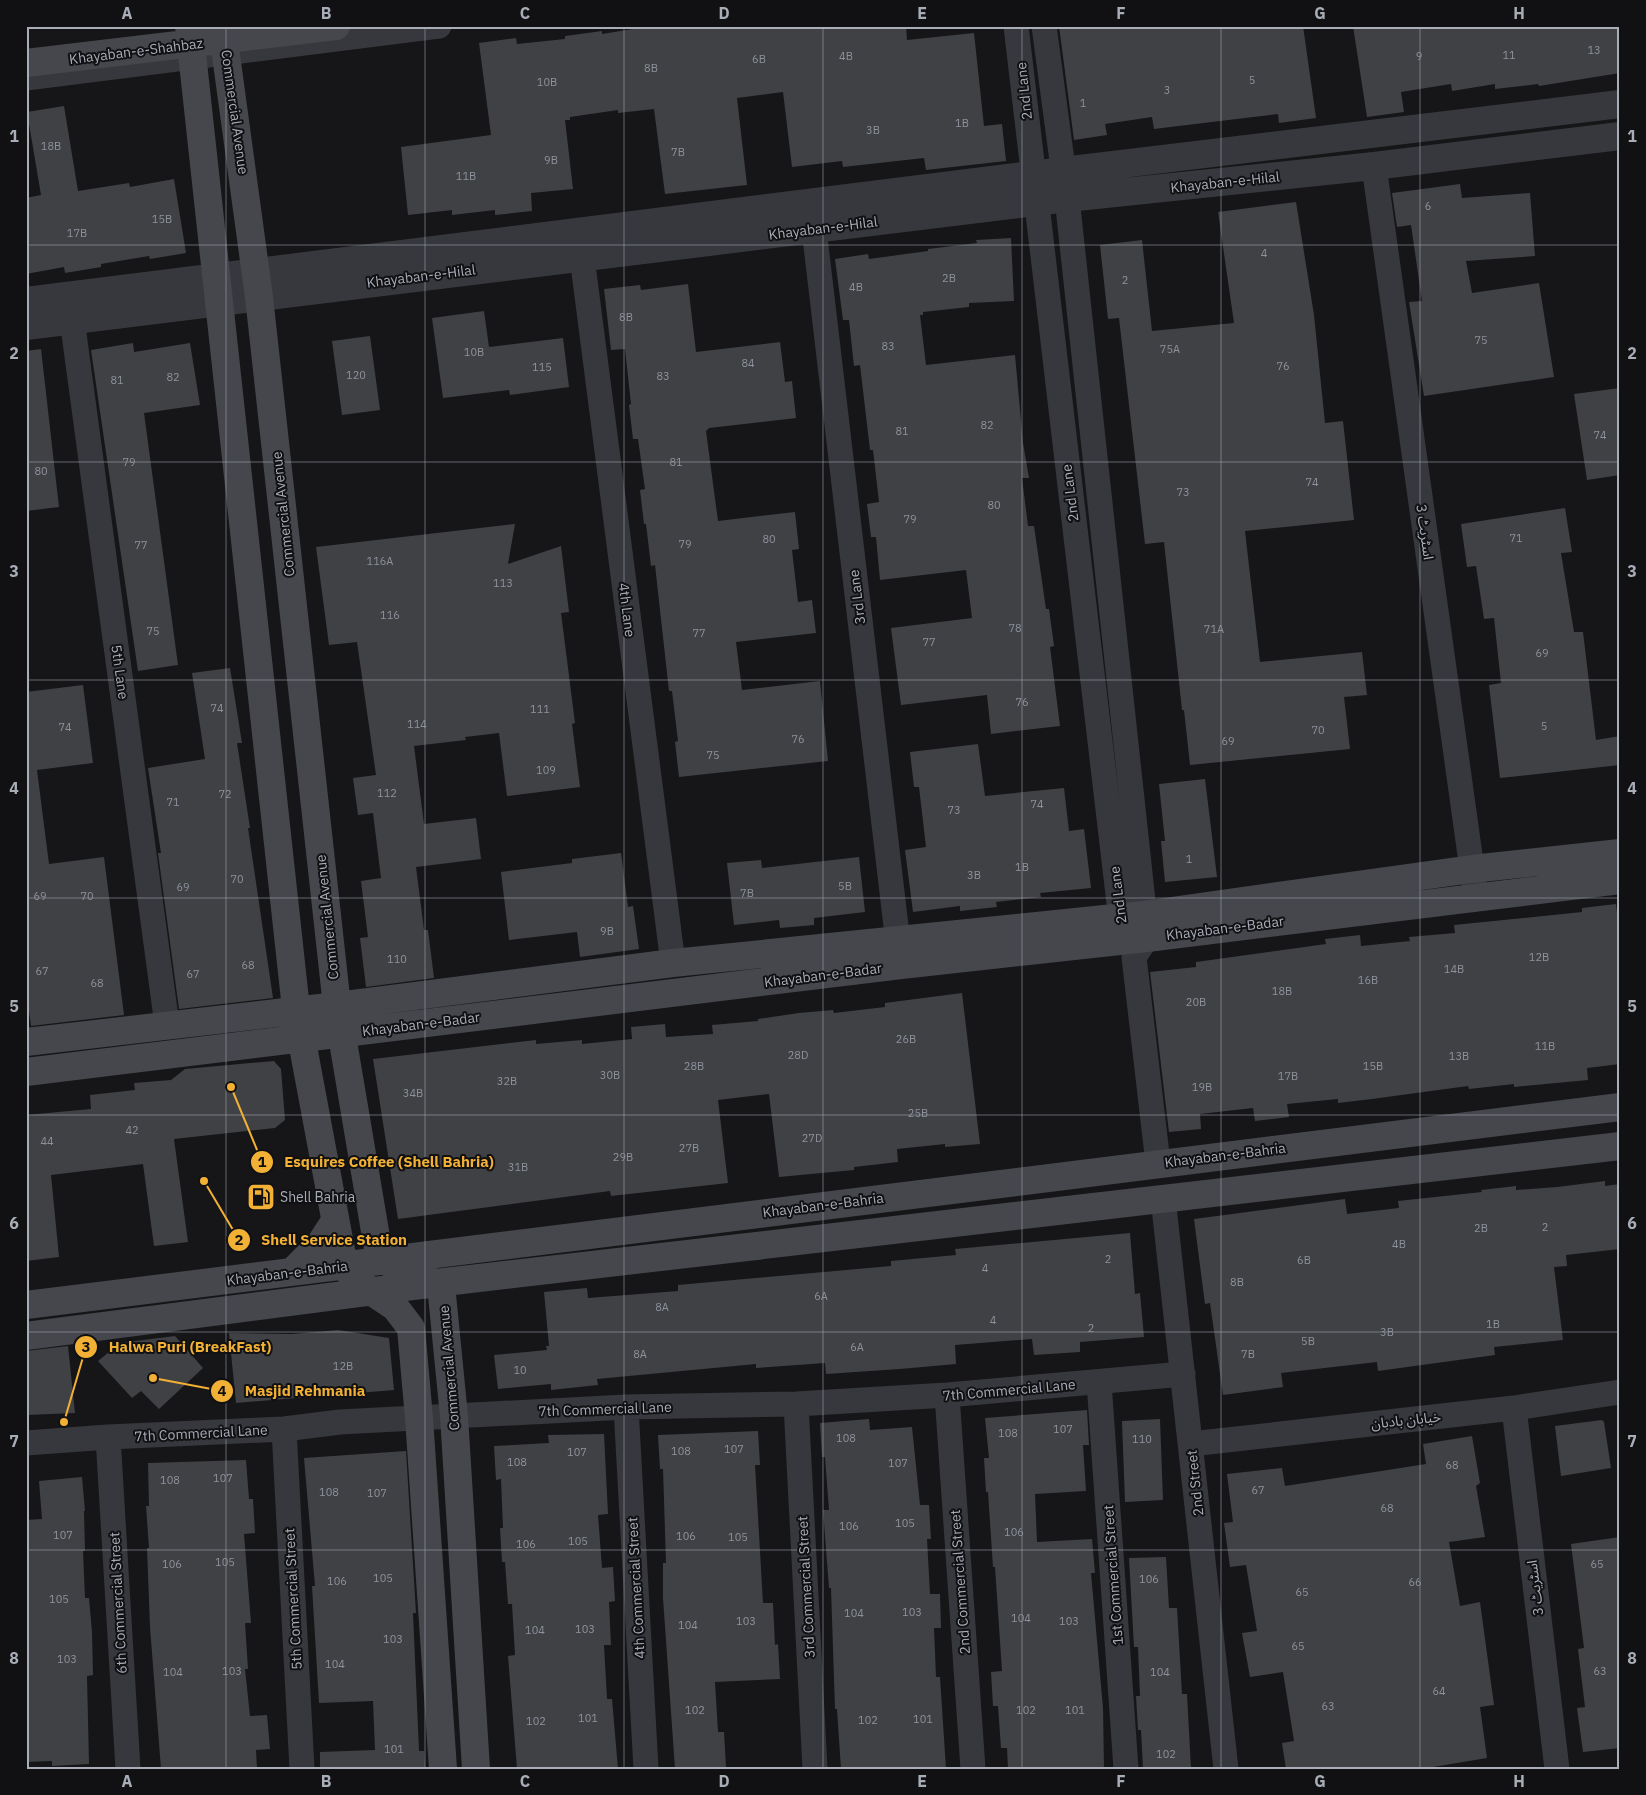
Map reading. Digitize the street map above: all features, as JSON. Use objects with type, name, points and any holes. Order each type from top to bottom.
[{"type":"main road","name":"Khayaban-e-Shahbaz","points":[[26,63],[336,26]]},
{"type":"main road","name":"Commercial Avenue","points":[[225,40],[258,285],[337,1006],[380,1259]]},
{"type":"main road","points":[[191,43],[296,1009],[344,1266],[358,1283],[395,1307],[411,1328],[443,1769]]},
{"type":"main road","name":"Khayaban-e-Badar","points":[[1134,933],[1472,869],[1620,853]]},
{"type":"main road","name":"Khayaban-e-Badar","points":[[26,1042],[296,1009],[337,1006],[673,963],[899,953],[1134,933],[1476,898],[1620,880]]},
{"type":"main road","name":"Khayaban-e-Badar","points":[[26,1072],[342,1034],[899,953]]},
{"type":"main road","name":"Khayaban-e-Bahria","points":[[26,1305],[344,1266],[380,1259],[1620,1107]]},
{"type":"main road","points":[[26,1336],[372,1292],[436,1282],[1620,1146]]},
{"type":"main road","points":[[777,1210],[782,1242]]},
{"type":"main road","points":[[292,1272],[314,1250],[335,1221]]},
{"type":"main road","points":[[380,1259],[436,1282]]},
{"type":"main road","name":"Commercial Avenue","points":[[436,1282],[442,1295],[454,1416],[476,1769]]},
{"type":"street","points":[[225,40],[439,26]]},
{"type":"street","name":"2nd Lane","points":[[1016,26],[1036,203],[1134,933]]},
{"type":"street","points":[[1044,26],[1067,198],[1134,933],[1158,1163]]},
{"type":"street","points":[[26,78],[191,43]]},
{"type":"street","points":[[26,301],[217,290],[258,285],[1063,171],[1620,104]]},
{"type":"street","name":"Khayaban-e-Hilal","points":[[258,285],[582,256],[1067,198],[1374,166],[1620,136]]},
{"type":"street","name":"اسٹریٹ 3","points":[[1374,166],[1476,898]]},
{"type":"street","name":"3rd Lane","points":[[814,229],[899,953]]},
{"type":"street","name":"4th Lane","points":[[582,256],[673,963]]},
{"type":"street","points":[[26,326],[72,319],[217,290]]},
{"type":"street","name":"5th Lane","points":[[72,319],[168,1026]]},
{"type":"street","name":"2nd Street","points":[[1163,1198],[1226,1769]]},
{"type":"street","name":"7th Commercial Lane","points":[[26,1443],[108,1437],[284,1429],[340,1422],[626,1407],[796,1404],[947,1395],[1183,1374]]},
{"type":"street","name":"1st Commercial Street","points":[[1099,1382],[1126,1769]]},
{"type":"street","name":"خیابان بادبان","points":[[1191,1444],[1514,1408],[1620,1392]]},
{"type":"street","name":"2nd Commercial Street","points":[[947,1395],[973,1769]]},
{"type":"street","name":"3rd Commercial Street","points":[[796,1404],[815,1769]]},
{"type":"street","name":"4th Commercial Street","points":[[626,1407],[646,1769]]},
{"type":"street","name":"اسٹریٹ 3","points":[[1514,1408],[1557,1769]]},
{"type":"street","name":"5th Commercial Street","points":[[284,1429],[302,1769]]},
{"type":"street","name":"6th Commercial Street","points":[[108,1437],[128,1769]]},
{"type":"building","points":[[651,26],[906,26],[907,40],[974,33],[984,126],[1002,124],[1006,161],[926,170],[924,158],[843,167],[842,161],[792,167],[783,92],[737,98],[747,185],[665,194],[654,109],[618,113],[618,110],[570,117],[570,120],[565,120],[573,189],[531,193],[532,211],[495,215],[495,210],[452,215],[452,210],[408,215],[401,147],[491,135],[479,43],[516,38],[517,44],[565,39],[565,36],[602,31],[602,34]]},
{"type":"building","points":[[1059,26],[1303,26],[1316,118],[1279,123],[1278,114],[1154,129],[1152,117],[1105,124],[1107,135],[1074,140]]},
{"type":"building","points":[[1353,26],[1620,26],[1620,73],[1539,86],[1538,84],[1495,89],[1495,84],[1452,91],[1451,84],[1401,92],[1404,112],[1367,117]]},
{"type":"building","points":[[64,106],[78,191],[129,183],[130,187],[174,179],[186,253],[150,259],[149,256],[101,264],[101,267],[65,273],[64,267],[26,274],[26,198],[41,195],[27,112]]},
{"type":"building","points":[[1460,184],[1462,198],[1530,193],[1535,256],[1466,261],[1472,293],[1539,283],[1554,377],[1424,396],[1409,302],[1422,301],[1411,225],[1397,227],[1392,193]]},
{"type":"building","points":[[1296,202],[1314,315],[1325,423],[1343,421],[1354,520],[1245,531],[1260,662],[1362,652],[1367,695],[1344,697],[1350,749],[1190,765],[1184,710],[1182,710],[1164,542],[1145,544],[1119,318],[1108,319],[1100,245],[1142,240],[1152,331],[1234,323],[1218,212]]},
{"type":"building","points":[[1011,238],[1014,301],[969,303],[969,307],[923,312],[923,315],[920,315],[926,365],[1015,355],[1023,443],[1029,478],[1022,478],[1028,526],[1034,526],[1046,609],[1049,609],[1054,646],[1050,647],[1060,726],[991,734],[987,695],[901,705],[891,628],[972,618],[966,570],[880,580],[876,537],[871,537],[867,504],[879,502],[873,450],[870,450],[860,365],[854,366],[849,320],[843,320],[835,259],[868,254],[869,259],[977,243],[976,240]]},
{"type":"building","points":[[688,284],[696,352],[780,342],[785,382],[792,381],[796,418],[709,428],[706,431],[718,521],[795,512],[799,549],[792,550],[798,602],[812,600],[816,633],[736,642],[742,690],[820,681],[828,761],[679,777],[675,742],[678,741],[672,691],[669,691],[655,565],[651,566],[646,524],[644,524],[640,490],[645,489],[638,439],[633,439],[625,349],[611,350],[604,289],[640,285],[641,290]]},
{"type":"building","points":[[484,311],[489,347],[563,338],[569,387],[510,395],[509,390],[443,398],[432,318]]},
{"type":"building","points":[[370,336],[380,410],[342,415],[332,341]]},
{"type":"building","points":[[133,343],[134,352],[190,343],[200,405],[144,413],[178,665],[138,671],[91,350]]},
{"type":"building","points":[[41,349],[59,507],[26,511],[26,351]]},
{"type":"building","points":[[1620,388],[1620,475],[1587,480],[1574,394]]},
{"type":"building","points":[[1565,508],[1572,552],[1561,553],[1574,632],[1583,632],[1596,740],[1620,736],[1620,765],[1500,778],[1489,685],[1501,683],[1494,618],[1484,619],[1476,566],[1467,567],[1461,524]]},
{"type":"building","points":[[515,524],[508,564],[561,546],[569,612],[561,613],[575,723],[572,724],[580,787],[507,796],[499,733],[465,737],[466,740],[414,746],[424,824],[476,818],[481,859],[416,867],[424,930],[428,930],[434,978],[366,987],[360,938],[368,937],[361,881],[381,878],[373,813],[358,815],[353,778],[376,775],[357,642],[329,645],[316,547]]},
{"type":"building","points":[[230,668],[242,743],[237,743],[250,828],[248,828],[273,998],[179,1009],[158,853],[161,853],[148,768],[205,759],[192,673]]},
{"type":"building","points":[[83,685],[93,763],[37,770],[49,864],[104,857],[124,1015],[31,1026],[26,989],[26,692]]},
{"type":"building","points":[[978,744],[985,796],[1064,788],[1069,831],[1084,829],[1091,888],[1040,893],[1041,897],[996,902],[997,907],[960,911],[960,906],[913,912],[905,850],[926,847],[919,787],[914,787],[910,752]]},
{"type":"building","points":[[1205,779],[1217,877],[1165,882],[1161,841],[1165,841],[1159,784]]},
{"type":"building","points":[[621,853],[628,907],[633,906],[639,949],[580,957],[577,932],[509,940],[501,872],[572,863],[572,859]]},
{"type":"building","points":[[859,857],[865,912],[814,918],[814,925],[780,928],[779,920],[734,925],[727,863],[761,860],[762,868]]},
{"type":"building","points":[[1616,904],[1620,940],[1620,1064],[1587,1068],[1588,1080],[1514,1087],[1514,1084],[1469,1089],[1468,1086],[1338,1103],[1338,1099],[1287,1104],[1289,1117],[1255,1121],[1253,1108],[1200,1114],[1201,1129],[1169,1132],[1150,972],[1196,967],[1196,962],[1326,944],[1325,939],[1360,935],[1361,946],[1410,941],[1409,937],[1455,933],[1454,925],[1582,912],[1582,908]]},
{"type":"building","points":[[962,993],[980,1144],[945,1147],[945,1144],[897,1149],[898,1162],[854,1167],[854,1170],[779,1177],[769,1094],[718,1100],[728,1183],[611,1196],[610,1191],[398,1219],[373,1059],[536,1040],[536,1044],[582,1040],[582,1044],[632,1039],[631,1027],[665,1024],[666,1037],[713,1034],[712,1025],[758,1021],[758,1019],[799,1013],[833,1010],[834,1013],[885,1007],[885,1003]]},
{"type":"building","points":[[274,1061],[281,1069],[285,1120],[275,1128],[174,1139],[188,1242],[154,1246],[143,1164],[51,1175],[59,1257],[26,1261],[26,1115],[91,1109],[90,1095],[135,1090],[134,1083],[171,1080],[185,1069]]},
{"type":"building","points":[[1605,1181],[1605,1186],[1620,1184],[1620,1249],[1566,1255],[1567,1266],[1554,1267],[1563,1340],[1494,1347],[1495,1355],[1378,1371],[1377,1362],[1281,1373],[1283,1387],[1223,1395],[1210,1303],[1205,1304],[1194,1219],[1345,1199],[1347,1214],[1399,1208],[1398,1201],[1482,1192],[1481,1190],[1516,1186],[1516,1190]]},
{"type":"building","points":[[1130,1233],[1135,1294],[1140,1293],[1144,1337],[1080,1342],[1080,1352],[1034,1355],[1032,1339],[955,1345],[956,1364],[900,1369],[826,1374],[825,1363],[756,1368],[756,1364],[597,1379],[598,1385],[551,1390],[551,1384],[498,1389],[494,1355],[547,1350],[546,1346],[549,1346],[544,1292],[587,1288],[588,1298],[678,1291],[678,1285],[891,1266],[891,1261],[956,1255],[955,1249]]},
{"type":"building","points":[[338,1330],[389,1338],[394,1390],[236,1403],[229,1333],[292,1334]]},
{"type":"building","points":[[175,1336],[203,1368],[159,1409],[141,1391],[132,1398],[98,1361],[120,1343]]},
{"type":"building","points":[[68,1346],[75,1413],[26,1415],[26,1351]]},
{"type":"building","points":[[1087,1410],[1089,1445],[1083,1445],[1086,1491],[1035,1494],[1037,1542],[1092,1539],[1095,1573],[1091,1573],[1103,1708],[1104,1769],[1008,1769],[1007,1748],[1001,1748],[998,1706],[993,1706],[991,1672],[1002,1671],[995,1567],[993,1567],[988,1492],[986,1492],[984,1458],[989,1458],[985,1418]]},
{"type":"building","points":[[869,1419],[870,1430],[912,1427],[920,1505],[929,1505],[931,1539],[927,1539],[930,1594],[940,1594],[941,1628],[934,1628],[936,1677],[940,1677],[946,1769],[841,1769],[837,1709],[835,1709],[831,1588],[829,1588],[823,1510],[829,1510],[825,1457],[822,1457],[820,1423]]},
{"type":"building","points":[[1160,1419],[1163,1500],[1125,1502],[1122,1421]]},
{"type":"building","points":[[1602,1420],[1604,1422],[1611,1468],[1561,1476],[1555,1426]]},
{"type":"building","points":[[758,1431],[760,1465],[755,1465],[763,1603],[773,1603],[775,1645],[778,1644],[780,1679],[715,1682],[718,1732],[724,1732],[726,1767],[675,1769],[663,1598],[663,1563],[666,1563],[663,1469],[660,1469],[658,1435]]},
{"type":"building","points":[[604,1434],[608,1514],[598,1515],[602,1568],[613,1567],[615,1601],[609,1602],[611,1645],[604,1645],[607,1699],[612,1699],[618,1769],[517,1769],[508,1656],[515,1655],[512,1604],[508,1604],[505,1562],[502,1562],[500,1528],[503,1528],[501,1479],[496,1480],[494,1446],[549,1443],[548,1435]]},
{"type":"building","points":[[1472,1436],[1480,1483],[1476,1486],[1485,1537],[1449,1542],[1460,1606],[1480,1602],[1494,1705],[1480,1707],[1487,1758],[1421,1769],[1286,1769],[1282,1743],[1294,1741],[1283,1672],[1250,1677],[1242,1633],[1257,1631],[1246,1565],[1230,1567],[1224,1523],[1233,1522],[1227,1474],[1282,1468],[1285,1486],[1426,1464],[1423,1444]]},
{"type":"building","points":[[406,1451],[416,1613],[413,1613],[419,1751],[424,1751],[425,1769],[320,1769],[320,1752],[375,1750],[373,1701],[319,1703],[312,1586],[315,1586],[304,1458]]},
{"type":"building","points":[[246,1460],[249,1499],[253,1499],[255,1533],[244,1534],[251,1623],[245,1623],[248,1669],[245,1669],[250,1716],[267,1715],[270,1749],[256,1750],[257,1769],[161,1769],[150,1627],[147,1548],[149,1548],[146,1506],[149,1506],[148,1463]]},
{"type":"building","points":[[82,1477],[85,1511],[85,1551],[83,1551],[85,1598],[89,1598],[92,1632],[93,1675],[87,1676],[89,1764],[52,1766],[52,1761],[26,1762],[26,1520],[42,1519],[39,1481]]},
{"type":"building","points":[[1620,1537],[1620,1748],[1583,1752],[1577,1708],[1585,1707],[1578,1649],[1584,1648],[1571,1544]]},
{"type":"building","points":[[1166,1557],[1169,1608],[1177,1608],[1182,1694],[1187,1694],[1191,1769],[1143,1769],[1141,1730],[1138,1730],[1136,1696],[1140,1696],[1138,1647],[1134,1647],[1129,1558]]},
{"type":"place","name":"Esquires Coffee (Shell Bahria)","points":[[231,1087]]},
{"type":"place","name":"Shell Service Station","points":[[204,1181]]},
{"type":"place","name":"Shell Bahria","points":[[261,1197]]},
{"type":"place","name":"Masjid Rehmania","points":[[153,1378]]},
{"type":"place","name":"Halwa Puri (BreakFast)","points":[[64,1422]]}]
